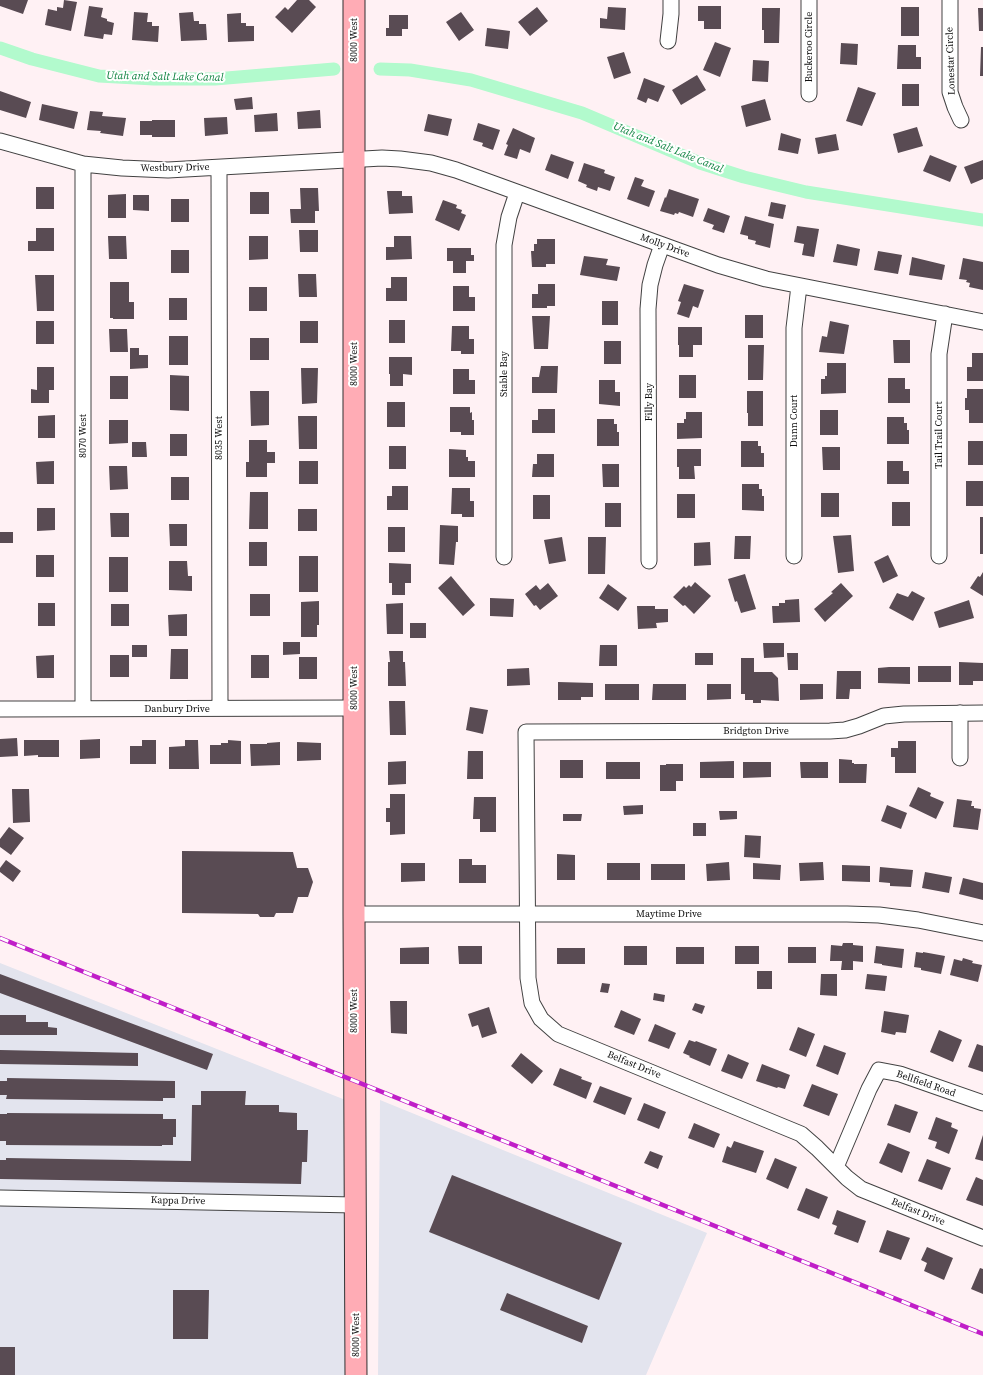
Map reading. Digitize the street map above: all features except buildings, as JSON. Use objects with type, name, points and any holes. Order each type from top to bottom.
[{"type":"street","name":"8000 West","points":[[354,0],[354,914],[356,1375]]},
{"type":"street","points":[[668,41],[672,14],[671,0]]},
{"type":"street","name":"Buckeroo Circle","points":[[809,0],[810,94]]},
{"type":"street","name":"Lonestar Circle","points":[[950,0],[950,92],[961,120]]},
{"type":"street","name":"Westbury Drive","points":[[0,141],[83,164],[161,170],[219,168],[353,159]]},
{"type":"street","name":"Molly Drive","points":[[353,159],[400,159],[456,170],[718,265],[766,279],[983,322]]},
{"type":"street","name":"8070 West","points":[[83,164],[83,709]]},
{"type":"street","name":"8035 West","points":[[219,168],[220,708]]},
{"type":"street","name":"Stable Bay","points":[[504,557],[504,245],[509,217],[517,193]]},
{"type":"street","name":"Filly Bay","points":[[649,561],[648,309],[650,285],[662,245]]},
{"type":"street","name":"Dunn Court","points":[[794,556],[794,328],[799,286]]},
{"type":"street","name":"Tail Trail Court","points":[[939,556],[939,354],[945,314]]},
{"type":"street","name":"Danbury Drive","points":[[0,709],[354,708]]},
{"type":"street","name":"Bridgton Drive","points":[[526,732],[830,731],[844,730],[859,726],[884,716],[923,713],[983,713]]},
{"type":"street","points":[[960,713],[960,758]]},
{"type":"street","name":"Belfast Drive","points":[[526,732],[528,978],[532,1003],[541,1019],[558,1034],[801,1134],[847,1178],[861,1189],[983,1238]]},
{"type":"street","name":"Maytime Drive","points":[[354,914],[853,914],[879,915],[918,920],[983,934]]},
{"type":"street","name":"Bellfield Road","points":[[836,1167],[869,1089],[879,1070],[900,1074],[983,1103]]},
{"type":"street","name":"Kappa Drive","points":[[0,1198],[355,1205]]},
{"type":"shaded area","points":[[0,963],[348,1101],[347,1375],[0,1375]]},
{"type":"shaded area","points":[[380,1100],[707,1233],[646,1375],[378,1375]]},
{"type":"waterway","name":"Utah and Salt Lake Canal","points":[[0,48],[32,59],[99,76],[154,79],[215,79],[334,69]]},
{"type":"waterway","name":"Utah and Salt Lake Canal","points":[[380,69],[410,70],[471,80],[582,113],[700,163],[744,177],[806,192],[983,220]]},
{"type":"railway","points":[[0,938],[983,1334]]}]
